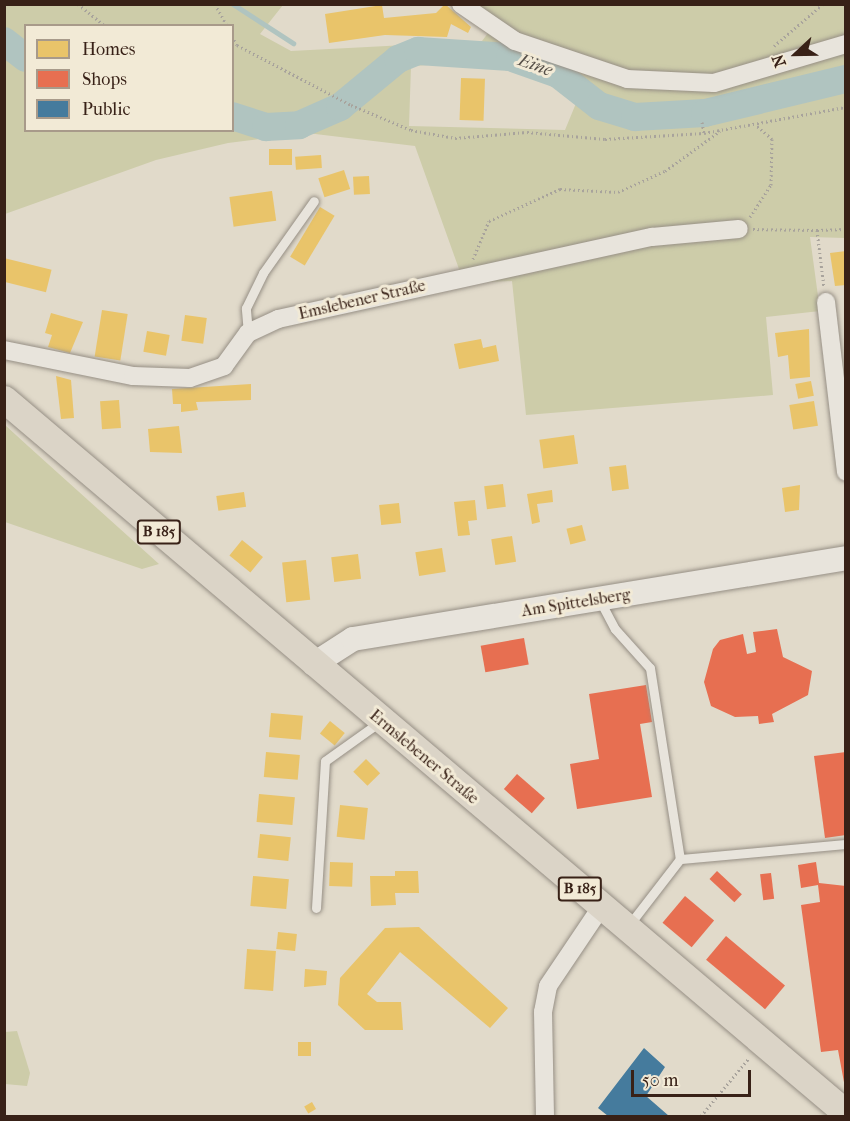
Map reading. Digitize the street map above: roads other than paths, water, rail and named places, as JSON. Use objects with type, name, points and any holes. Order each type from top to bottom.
[{"type":"main road","name":"Ermslebener Straße","points":[[4,399],[762,1042],[842,1113]]},
{"type":"main road","name":"Am Spittelsberg","points":[[314,664],[353,639],[846,558]]},
{"type":"street","points":[[461,4],[515,41],[627,79],[714,83],[846,44]]},
{"type":"street","name":"Emslebener Straße","points":[[4,350],[133,376],[190,378],[224,366],[248,333],[278,319],[652,237],[739,229]]},
{"type":"street","points":[[826,302],[842,414],[846,472]]},
{"type":"street","points":[[545,1116],[543,1012],[548,986],[601,907]]},
{"type":"lane","points":[[248,333],[246,308],[262,273],[314,201]]},
{"type":"lane","points":[[600,599],[615,629],[650,668],[680,859],[627,928]]},
{"type":"lane","points":[[316,908],[325,761],[381,721]]},
{"type":"lane","points":[[680,859],[846,844]]},
{"type":"waterway","points":[[233,4],[293,43]]},
{"type":"waterway","name":"Eine","points":[[4,41],[24,56]]},
{"type":"waterway","name":"Eine","points":[[234,117],[266,127],[299,125],[340,107],[398,59],[418,51],[510,57],[558,74],[599,106],[635,117],[705,113],[846,79]]}]
